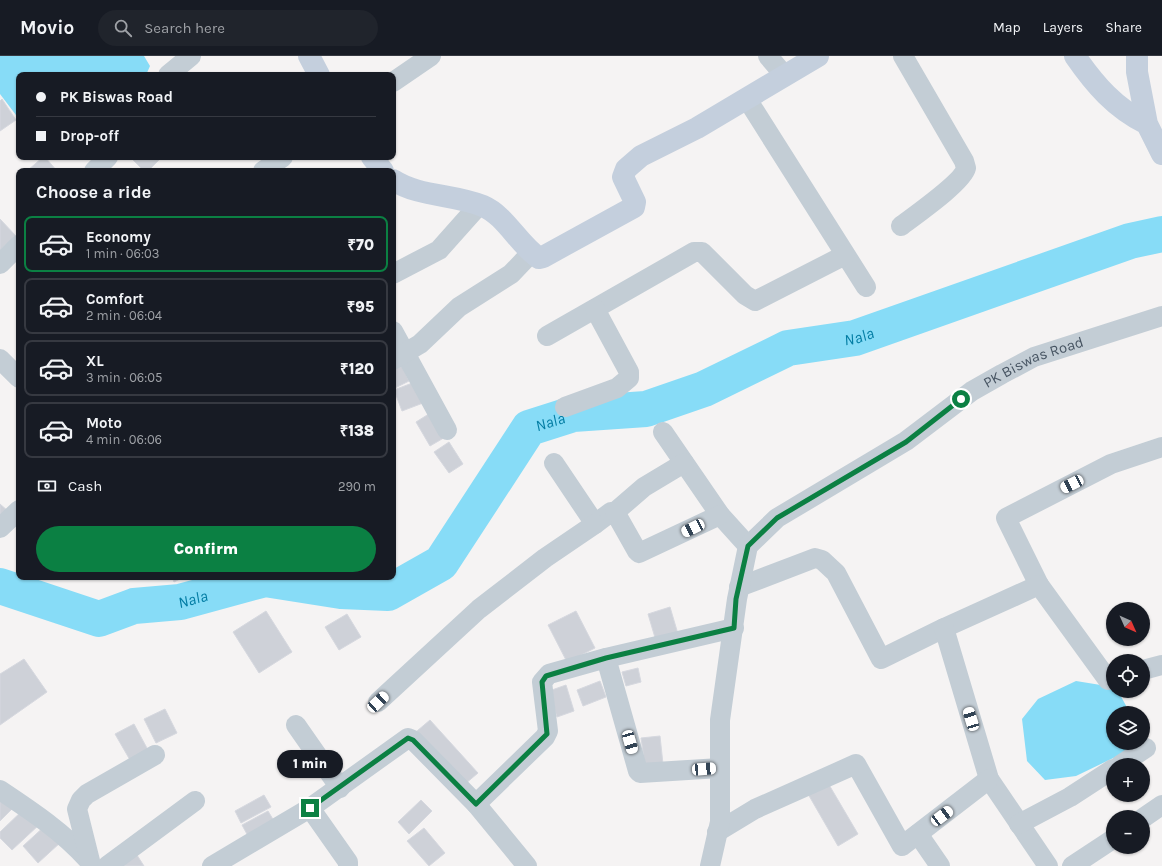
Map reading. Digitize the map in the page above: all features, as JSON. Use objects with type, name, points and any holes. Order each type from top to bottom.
[{"type":"street","points":[[172,72],[191,56]]},
{"type":"street","points":[[309,56],[317,72]]},
{"type":"street","points":[[396,80],[431,56]]},
{"type":"street","points":[[768,56],[785,76]]},
{"type":"street","points":[[396,182],[404,187],[452,196],[479,205],[497,216],[531,253],[539,258],[547,256],[634,207],[636,202],[623,177],[626,169],[641,156],[697,128],[818,56]]},
{"type":"street","points":[[901,226],[953,184],[963,175],[966,168],[964,161],[903,56]]},
{"type":"street","points":[[1075,56],[1093,82],[1117,106],[1147,124]]},
{"type":"street","points":[[1137,56],[1137,72],[1147,124],[1162,154]]},
{"type":"street","points":[[747,99],[866,287]]},
{"type":"street","points":[[97,168],[105,160]]},
{"type":"street","points":[[267,168],[279,160]]},
{"type":"street","points":[[374,160],[381,168]]},
{"type":"street","points":[[396,272],[439,250],[479,205]]},
{"type":"street","points":[[547,336],[698,251],[704,254],[745,295],[755,301],[846,255]]},
{"type":"street","points":[[399,357],[420,344],[459,307],[511,274],[531,253]]},
{"type":"street","points":[[565,407],[617,388],[629,378],[629,372],[595,309]]},
{"type":"street","name":"PK Biswas Road","points":[[748,546],[777,518],[906,442],[972,391],[1034,356],[1162,316]]},
{"type":"street","points":[[396,344],[399,357],[447,430]]},
{"type":"street","points":[[0,359],[16,375]]},
{"type":"street","points":[[663,432],[720,515],[748,546],[739,587],[720,720],[720,822],[710,866]]},
{"type":"street","points":[[1106,677],[1039,585],[1006,518],[1111,464],[1162,447]]},
{"type":"street","points":[[554,463],[595,524]]},
{"type":"street","points":[[378,702],[479,609],[545,558],[611,512],[615,512],[644,487],[684,463]]},
{"type":"street","points":[[615,512],[637,551],[641,553],[720,515]]},
{"type":"street","points":[[0,528],[16,513]]},
{"type":"street","points":[[739,587],[816,558],[822,560],[836,573],[881,659],[944,628],[1039,585]]},
{"type":"street","points":[[476,804],[547,734],[542,682],[549,674],[606,658],[734,628]]},
{"type":"street","points":[[944,628],[990,779],[1048,866]]},
{"type":"street","points":[[606,658],[638,771],[640,773],[720,768]]},
{"type":"street","points":[[1150,668],[1162,665]]},
{"type":"street","points":[[296,725],[340,788]]},
{"type":"street","points":[[212,866],[310,808],[340,788],[406,739],[410,738],[476,804],[527,866]]},
{"type":"street","points":[[1131,758],[1143,750]]},
{"type":"street","points":[[97,864],[77,809],[81,800],[87,794],[155,755]]},
{"type":"street","points":[[717,832],[755,809],[856,764],[902,846],[990,779]]},
{"type":"street","points":[[1019,824],[1070,797],[1106,774]]},
{"type":"street","points":[[0,790],[41,817],[97,864]]},
{"type":"street","points":[[97,864],[195,801]]},
{"type":"street","points":[[310,808],[348,862],[348,866]]},
{"type":"street","points":[[918,834],[940,866]]},
{"type":"street","points":[[1072,866],[1106,844]]},
{"type":"water","points":[[0,56],[144,56],[150,66],[147,72],[16,72],[16,115],[0,94]]},
{"type":"water","points":[[1076,681],[1106,686],[1106,698],[1122,698],[1126,706],[1106,706],[1106,750],[1130,750],[1113,758],[1106,758],[1106,762],[1076,776],[1045,780],[1027,761],[1022,719],[1038,699]]},
{"type":"building","points":[[2,99],[16,120],[0,131],[0,101]]},
{"type":"building","points":[[40,160],[48,160],[54,168],[30,168]]},
{"type":"building","points":[[133,160],[159,160],[151,168],[141,168]]},
{"type":"building","points":[[0,219],[16,236],[0,250]]},
{"type":"building","points":[[399,359],[409,381],[396,388],[396,360]]},
{"type":"building","points":[[415,382],[423,403],[402,411],[396,395],[396,389]]},
{"type":"building","points":[[432,412],[447,436],[430,446],[416,422]]},
{"type":"building","points":[[449,442],[463,464],[449,473],[434,452]]},
{"type":"building","points":[[0,504],[8,511],[0,521]]},
{"type":"building","points":[[670,607],[678,634],[656,641],[648,614]]},
{"type":"building","points":[[266,611],[292,652],[259,673],[233,632]]},
{"type":"building","points":[[576,611],[595,648],[567,662],[548,625]]},
{"type":"building","points":[[347,614],[361,637],[339,650],[325,627]]},
{"type":"building","points":[[24,659],[47,692],[0,725],[0,674]]},
{"type":"building","points":[[638,668],[641,682],[626,686],[622,672]]},
{"type":"building","points":[[600,681],[606,697],[583,706],[577,690]]},
{"type":"building","points":[[566,685],[574,711],[557,717],[549,691]]},
{"type":"building","points":[[165,709],[177,733],[156,743],[144,719]]},
{"type":"building","points":[[430,720],[478,773],[465,784],[417,731]]},
{"type":"building","points":[[134,724],[148,750],[130,760],[115,734]]},
{"type":"building","points":[[660,736],[663,764],[645,766],[641,738]]},
{"type":"building","points":[[828,783],[858,834],[838,846],[808,794]]},
{"type":"building","points":[[0,795],[13,808],[0,821]]},
{"type":"building","points":[[264,795],[271,807],[241,823],[235,811]]},
{"type":"building","points":[[421,800],[432,811],[409,834],[398,822]]},
{"type":"building","points":[[25,808],[40,824],[12,850],[0,838],[0,832]]},
{"type":"building","points":[[268,811],[274,821],[248,836],[242,825]]},
{"type":"building","points":[[46,825],[61,842],[38,863],[23,846]]},
{"type":"building","points":[[424,828],[445,853],[429,866],[407,841]]},
{"type":"building","points":[[135,852],[144,866],[114,866]]},
{"type":"waterway","name":"Nala","points":[[271,580],[341,591],[388,593],[441,563],[529,428],[573,414],[646,409],[704,389],[788,348],[855,338],[1130,241],[1162,234]]},
{"type":"waterway","name":"Nala","points":[[0,586],[99,619],[134,606],[180,602],[261,580]]},
{"type":"route","points":[[310,808],[408,738],[413,740],[476,804],[547,734],[548,731],[542,682],[546,676],[606,658],[734,628],[736,599],[748,546],[762,531],[777,518],[906,442],[961,399]]}]
